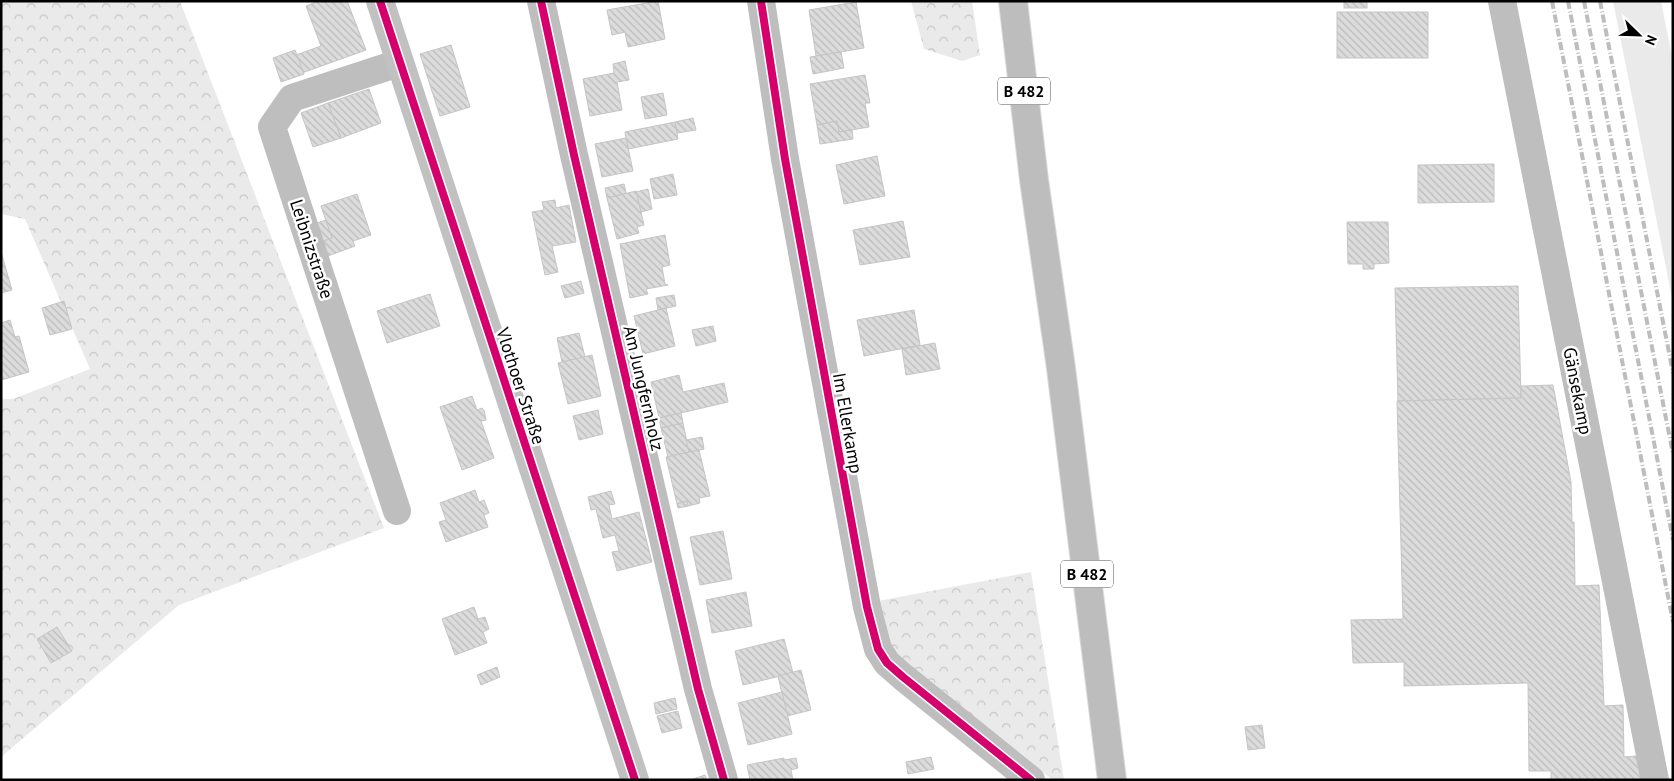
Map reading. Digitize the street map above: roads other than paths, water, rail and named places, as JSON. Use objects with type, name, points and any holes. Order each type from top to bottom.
[{"type":"main road","name":"B 482","points":[[1013,1],[1034,180],[1063,378],[1112,780]]},
{"type":"street","name":"Vlothoer Straße","points":[[380,1],[635,780]]},
{"type":"street","name":"Am Jungfernholz","points":[[541,1],[574,154],[698,689],[724,780]]},
{"type":"street","name":"Im Ellerkamp","points":[[761,1],[790,189],[867,607],[878,649],[887,663],[903,677],[1032,780]]},
{"type":"street","name":"Gänsekamp","points":[[1502,1],[1655,780]]},
{"type":"street","name":"Leibnizstraße","points":[[397,511],[272,127],[292,98],[399,63]]},
{"type":"railway","points":[[1552,1],[1673,622]]},
{"type":"railway","points":[[1568,1],[1673,540]]},
{"type":"railway","points":[[1584,1],[1673,454]]},
{"type":"railway","points":[[1600,1],[1673,373]]}]
